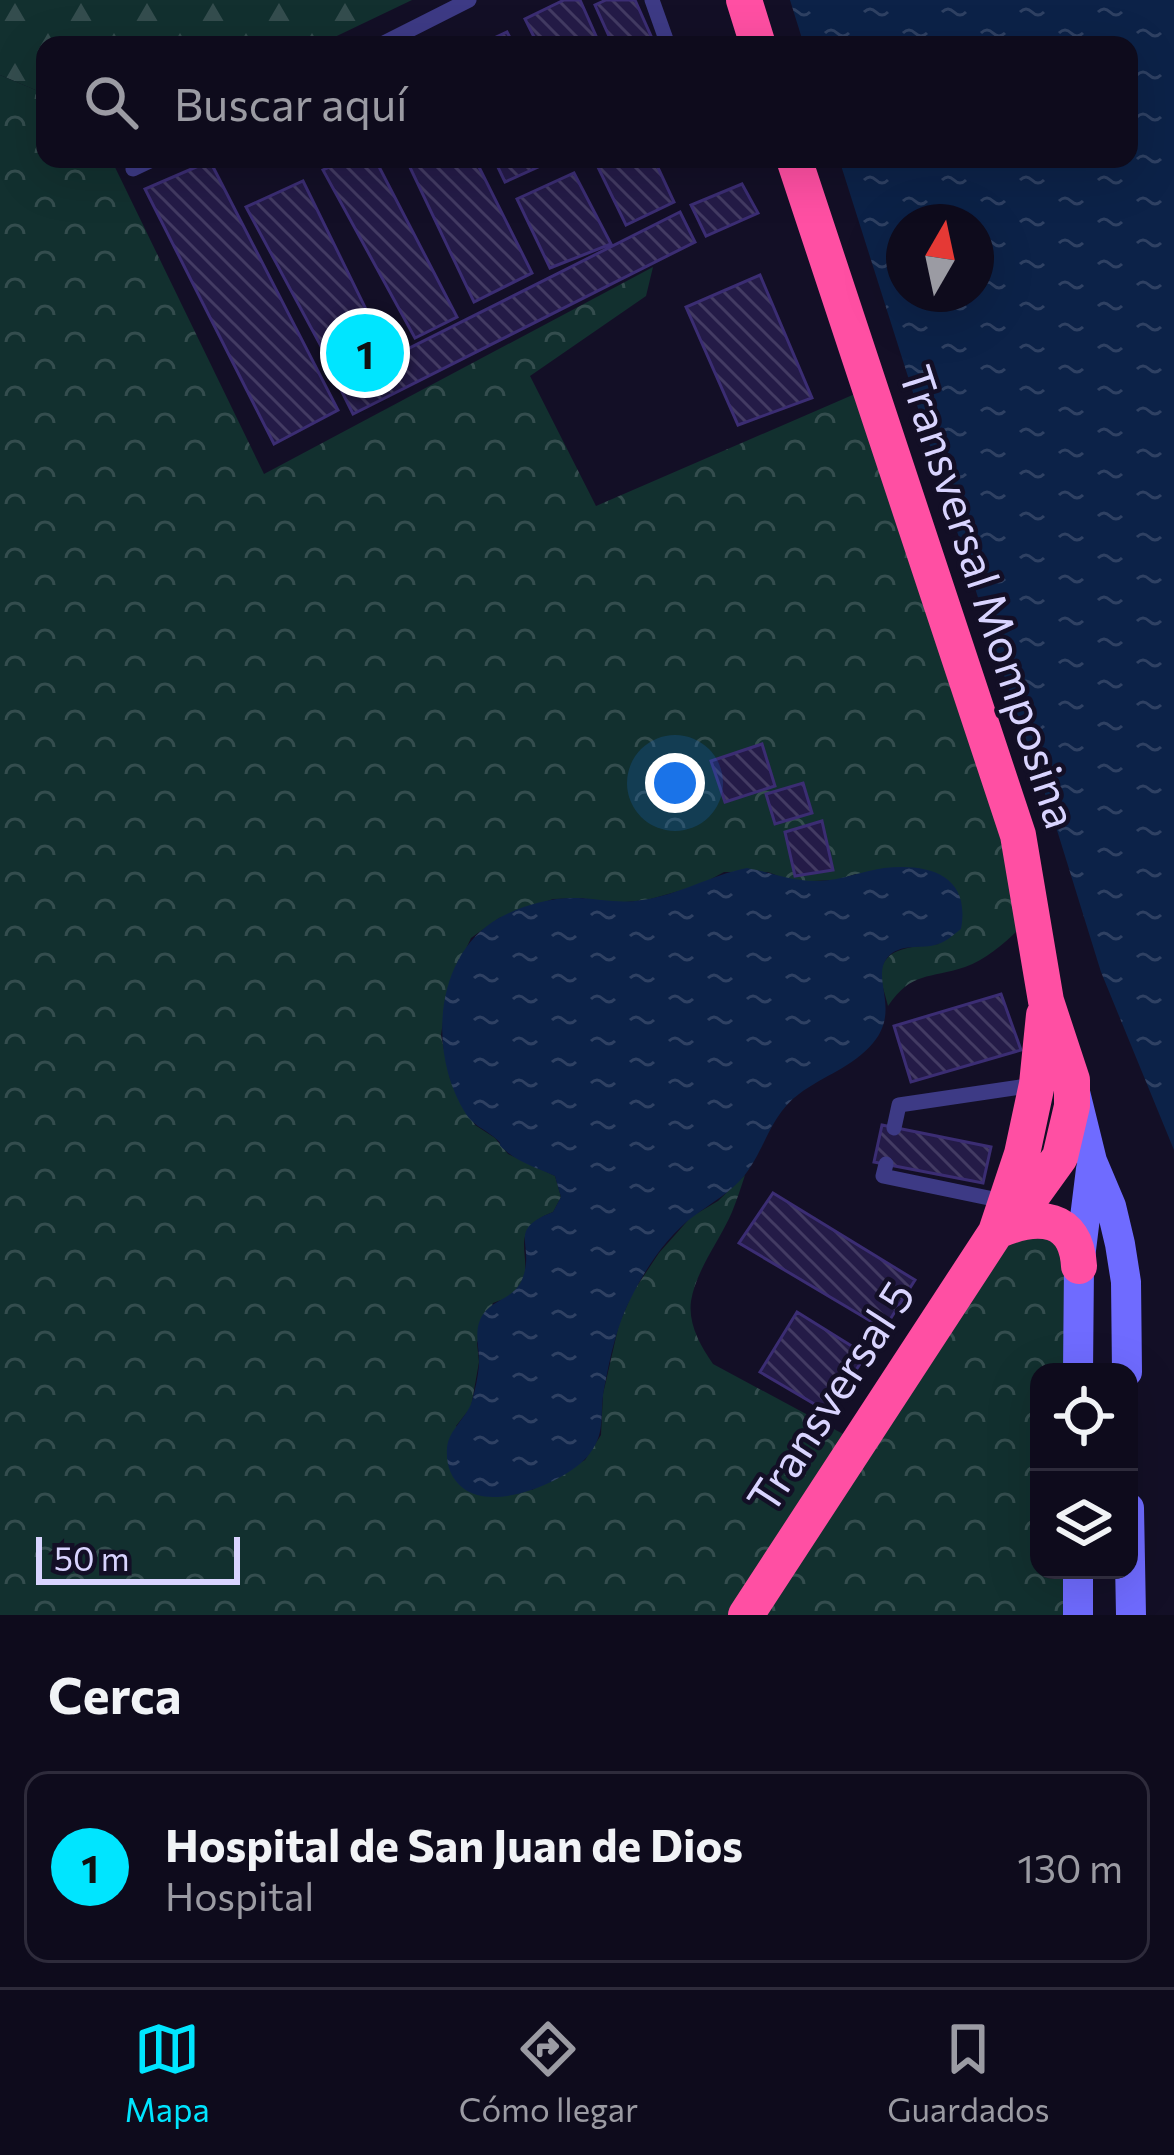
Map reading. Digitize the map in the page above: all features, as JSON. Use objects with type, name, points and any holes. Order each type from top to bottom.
[{"type":"highway","points":[[744,0],[755,36]]},
{"type":"highway","name":"Transversal Momposina","points":[[797,168],[1018,836],[1046,1001]]},
{"type":"highway","name":"Transversal 5","points":[[746,1615],[1002,1217],[1029,1201],[1060,1156],[1072,1106],[1054,1082],[1046,1001]]},
{"type":"highway","points":[[1002,1217],[1052,1222],[1072,1237],[1079,1266]]},
{"type":"main road","points":[[1054,1082],[1111,1206],[1126,1282],[1127,1363]]},
{"type":"main road","points":[[1078,1363],[1079,1266],[1092,1161]]},
{"type":"main road","points":[[1078,1579],[1078,1615]]},
{"type":"main road","points":[[1130,1579],[1130,1615]]},
{"type":"lane","points":[[398,36],[469,0]]},
{"type":"lane","points":[[652,0],[665,36]]},
{"type":"lane","points":[[894,1128],[899,1105],[1054,1082]]},
{"type":"lane","points":[[886,1164],[883,1176],[1002,1217]]},
{"type":"green space","points":[[0,0],[412,0],[337,36],[36,36],[36,90],[0,75]]},
{"type":"green space","points":[[0,75],[36,90],[36,168],[115,168],[264,474],[653,267],[646,296],[530,376],[596,506],[871,387],[1018,835],[1022,926],[973,964],[913,981],[888,1006],[881,975],[887,958],[902,949],[939,944],[856,874],[837,880],[791,881],[768,872],[724,872],[700,885],[647,900],[553,899],[499,918],[471,938],[448,988],[441,1035],[450,1079],[475,1125],[508,1154],[555,1176],[561,1197],[553,1212],[528,1230],[521,1284],[510,1296],[493,1303],[477,1343],[479,1362],[471,1407],[456,1426],[532,1490],[585,1460],[601,1435],[603,1394],[619,1324],[633,1292],[691,1217],[718,1201],[745,1175],[694,1289],[691,1318],[696,1334],[713,1364],[858,1442],[996,1232],[1063,1228],[1077,1363],[1030,1363],[1030,1579],[1078,1579],[1078,1615],[0,1615]]},
{"type":"water","points":[[790,0],[1174,0],[1174,1150],[1101,972],[888,312],[994,312],[994,204],[886,204],[886,307],[842,168],[1138,168],[1138,36],[801,36]]},
{"type":"water","points":[[747,868],[810,881],[884,868],[931,871],[943,876],[960,896],[961,929],[941,943],[898,950],[887,958],[882,975],[885,1019],[873,1043],[789,1102],[744,1176],[685,1223],[652,1262],[618,1328],[600,1432],[587,1457],[545,1485],[509,1496],[476,1495],[455,1480],[447,1454],[451,1435],[474,1392],[478,1325],[489,1307],[519,1285],[526,1265],[526,1232],[553,1212],[561,1197],[555,1176],[511,1155],[466,1114],[446,1064],[442,1036],[450,981],[477,935],[518,909],[568,898],[642,900]]},
{"type":"building","points":[[564,0],[580,0],[596,36],[534,36],[525,19]]},
{"type":"building","points":[[635,0],[651,36],[609,36],[595,5]]},
{"type":"building","points":[[194,168],[214,168],[338,410],[274,444],[145,189]]},
{"type":"building","points":[[380,168],[457,317],[415,338],[323,170]]},
{"type":"building","points":[[410,168],[480,168],[532,273],[474,302]]},
{"type":"building","points":[[498,168],[536,168],[505,182]]},
{"type":"building","points":[[598,168],[658,168],[674,202],[626,225]]},
{"type":"building","points":[[574,173],[611,244],[550,268],[517,199]]},
{"type":"building","points":[[303,181],[385,348],[336,374],[246,207]]},
{"type":"building","points":[[742,184],[758,213],[706,236],[691,205]]},
{"type":"building","points":[[680,212],[695,242],[353,414],[338,384]]},
{"type":"building","points":[[760,275],[812,398],[738,425],[686,307]]},
{"type":"building","points":[[762,744],[775,786],[725,802],[711,761]]},
{"type":"building","points":[[803,783],[812,813],[775,824],[766,794]]},
{"type":"building","points":[[822,821],[833,870],[795,876],[785,832]]},
{"type":"building","points":[[1001,994],[1021,1050],[911,1082],[894,1026]]},
{"type":"building","points":[[882,1125],[991,1147],[983,1183],[874,1162]]},
{"type":"building","points":[[773,1193],[915,1280],[884,1329],[739,1243]]},
{"type":"building","points":[[797,1312],[866,1355],[828,1412],[760,1372]]},
{"type":"place","name":"Hospital de San Juan de Dios","points":[[365,353]]}]
